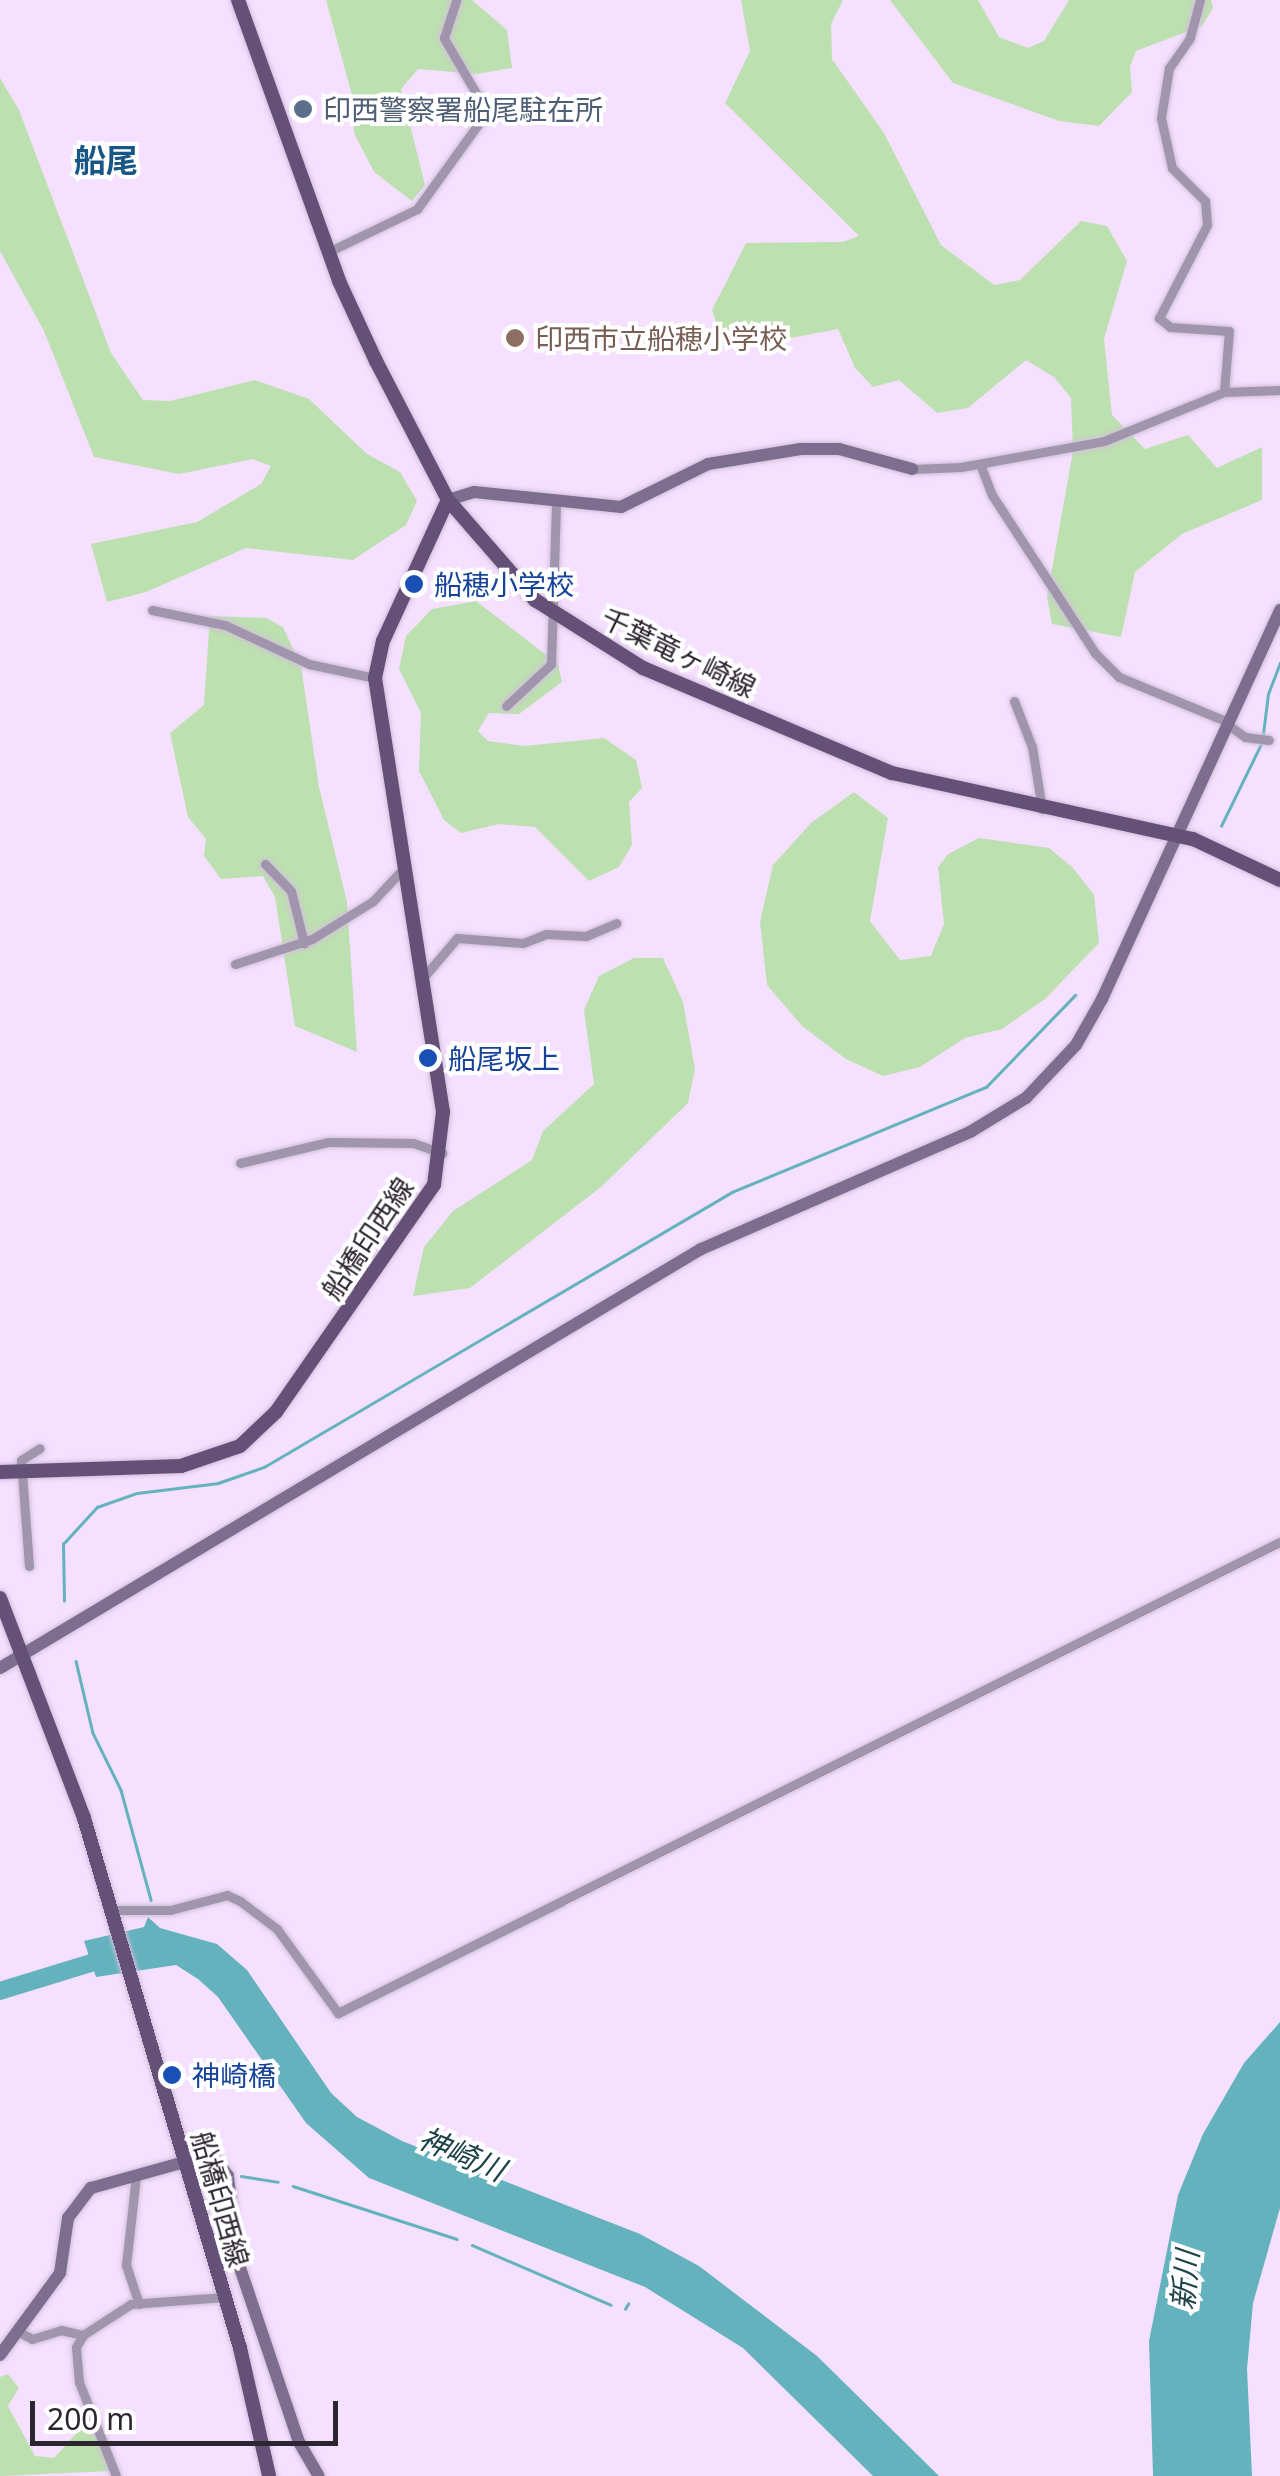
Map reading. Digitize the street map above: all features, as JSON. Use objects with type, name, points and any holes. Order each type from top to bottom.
[{"type":"main road","name":"千葉竜ヶ崎線","points":[[238,0],[328,252],[448,500],[498,562],[557,616],[643,668],[851,757],[933,786],[1175,836],[1238,856],[1280,880]]},
{"type":"main road","name":"船橋印西線","points":[[0,1472],[182,1466],[240,1446],[276,1412],[416,1217],[442,1154],[443,1112],[376,678],[392,620],[448,500]]},
{"type":"main road","name":"船橋印西線","points":[[0,1598],[24,1654],[135,1987],[224,2297],[268,2476]]},
{"type":"street","points":[[328,252],[417,208],[486,112],[444,38],[456,0]]},
{"type":"street","points":[[1200,0],[1190,38],[1169,68],[1161,118],[1172,168],[1205,201],[1207,226],[1160,318],[1170,327],[1228,332],[1224,392]]},
{"type":"street","points":[[448,500],[474,492],[621,507],[708,464],[801,449],[839,449],[912,469],[980,464],[1052,445],[1104,441],[1224,392],[1280,390]]},
{"type":"street","points":[[980,464],[992,495],[1095,654],[1118,677],[1227,723],[1245,737],[1269,740]]},
{"type":"street","points":[[506,706],[551,664],[557,616],[556,503]]},
{"type":"street","points":[[152,610],[225,625],[309,664],[376,678]]},
{"type":"street","points":[[0,1668],[701,1249],[1011,1109],[1053,1072],[1085,1030],[1280,610]]},
{"type":"street","points":[[1014,701],[1032,748],[1042,810]]},
{"type":"street","points":[[265,864],[291,891],[304,943]]},
{"type":"street","points":[[234,964],[304,943],[373,901],[404,868]]},
{"type":"street","points":[[422,979],[457,938],[524,943],[546,934],[586,936],[616,923]]},
{"type":"street","points":[[240,1164],[328,1142],[414,1143],[442,1154]]},
{"type":"street","points":[[29,1566],[20,1471],[23,1454],[40,1448]]},
{"type":"street","points":[[112,1912],[170,1910],[226,1895],[240,1901],[278,1929],[338,2013],[1280,1542]]},
{"type":"street","points":[[0,2355],[60,2273],[68,2218],[91,2188],[185,2162],[224,2163],[237,2259],[299,2442],[319,2476]]},
{"type":"street","points":[[136,2176],[126,2265],[139,2304]]},
{"type":"street","points":[[116,2476],[79,2382],[76,2347],[83,2335],[116,2310],[139,2304],[224,2297]]},
{"type":"street","points":[[19,2332],[32,2339],[61,2330],[83,2335]]},
{"type":"shaded area","points":[[326,0],[472,0],[507,30],[512,68],[477,74],[418,69],[401,89],[425,185],[412,201],[374,172],[354,133],[353,99]]},
{"type":"shaded area","points":[[741,0],[843,0],[831,24],[832,59],[884,133],[941,245],[994,285],[1020,280],[1081,221],[1107,226],[1127,261],[1104,339],[1112,415],[1145,449],[1188,435],[1217,468],[1262,447],[1262,500],[1182,534],[1135,572],[1121,637],[1052,624],[1047,597],[1073,451],[1071,398],[1054,377],[1026,360],[968,408],[937,413],[899,380],[873,387],[855,368],[838,329],[743,347],[723,341],[712,310],[746,243],[843,242],[859,236],[725,103],[750,51]]},
{"type":"shaded area","points":[[890,0],[978,0],[999,37],[1028,48],[1044,41],[1069,0],[1211,0],[1213,8],[1202,26],[1136,51],[1130,67],[1132,92],[1099,126],[1059,121],[953,83]]},
{"type":"shaded area","points":[[0,78],[19,110],[111,353],[143,400],[170,401],[255,380],[309,399],[367,454],[400,472],[417,501],[406,525],[353,560],[246,548],[146,592],[107,602],[91,544],[197,522],[261,484],[271,466],[253,459],[179,474],[94,457],[44,331],[0,251]]},
{"type":"shaded area","points":[[476,601],[558,664],[562,682],[519,714],[489,713],[478,731],[488,741],[524,746],[604,738],[636,760],[642,788],[629,802],[632,845],[619,867],[589,881],[535,827],[499,824],[461,833],[444,820],[419,771],[421,713],[399,669],[406,636],[432,609]]},
{"type":"shaded area","points":[[210,616],[266,618],[283,627],[301,666],[319,787],[347,902],[357,1052],[295,1026],[275,897],[263,876],[221,879],[204,856],[206,839],[188,817],[170,733],[204,705]]},
{"type":"shaded area","points":[[854,792],[888,818],[870,921],[900,960],[931,956],[944,924],[938,867],[948,854],[979,838],[1049,848],[1073,868],[1094,895],[1099,943],[1045,999],[1002,1029],[965,1038],[920,1067],[883,1076],[846,1059],[802,1026],[767,985],[760,922],[773,865],[811,823]]},
{"type":"shaded area","points":[[634,958],[663,958],[683,1002],[695,1069],[688,1103],[601,1187],[470,1288],[413,1296],[424,1247],[453,1211],[532,1160],[543,1131],[594,1084],[584,1010],[599,976]]},
{"type":"shaded area","points":[[8,2374],[19,2388],[8,2406],[35,2456],[54,2458],[91,2417],[111,2471],[0,2476],[0,2377]]},
{"type":"water","points":[[148,1917],[160,1928],[217,1944],[247,1970],[331,2093],[357,2117],[402,2141],[640,2234],[699,2266],[817,2356],[939,2476],[873,2476],[743,2348],[645,2287],[369,2178],[306,2123],[218,1997],[198,1979],[176,1965],[96,1977],[84,1941],[144,1927]]},
{"type":"water","name":"新川","points":[[1280,2022],[1280,2208],[1253,2303],[1247,2369],[1252,2476],[1153,2476],[1149,2341],[1178,2195],[1203,2134],[1244,2063]]},
{"type":"waterway","points":[[1263,734],[1268,694],[1280,663]]},
{"type":"waterway","points":[[1221,826],[1262,742]]},
{"type":"waterway","points":[[64,1601],[63,1544],[97,1507],[137,1493],[218,1483],[264,1467],[732,1192],[986,1087],[1075,995]]},
{"type":"waterway","points":[[76,1661],[93,1733],[121,1790],[151,1900]]},
{"type":"waterway","name":"神崎川","points":[[0,1991],[114,1956]]},
{"type":"waterway","points":[[241,2176],[278,2182]]},
{"type":"waterway","points":[[293,2186],[457,2239]]},
{"type":"waterway","points":[[472,2245],[611,2305]]},
{"type":"waterway","points":[[625,2309],[628,2304]]},
{"type":"place","name":"印西警察署船尾駐在所","points":[[303,109]]},
{"type":"place","name":"印西市立船穂小学校","points":[[515,338]]},
{"type":"place","name":"船穂小学校","points":[[414,584]]},
{"type":"place","name":"船尾坂上","points":[[428,1058]]},
{"type":"place","name":"神崎橋","points":[[172,2075]]},
{"type":"district","name":"船尾","points":[[106,160]]}]
